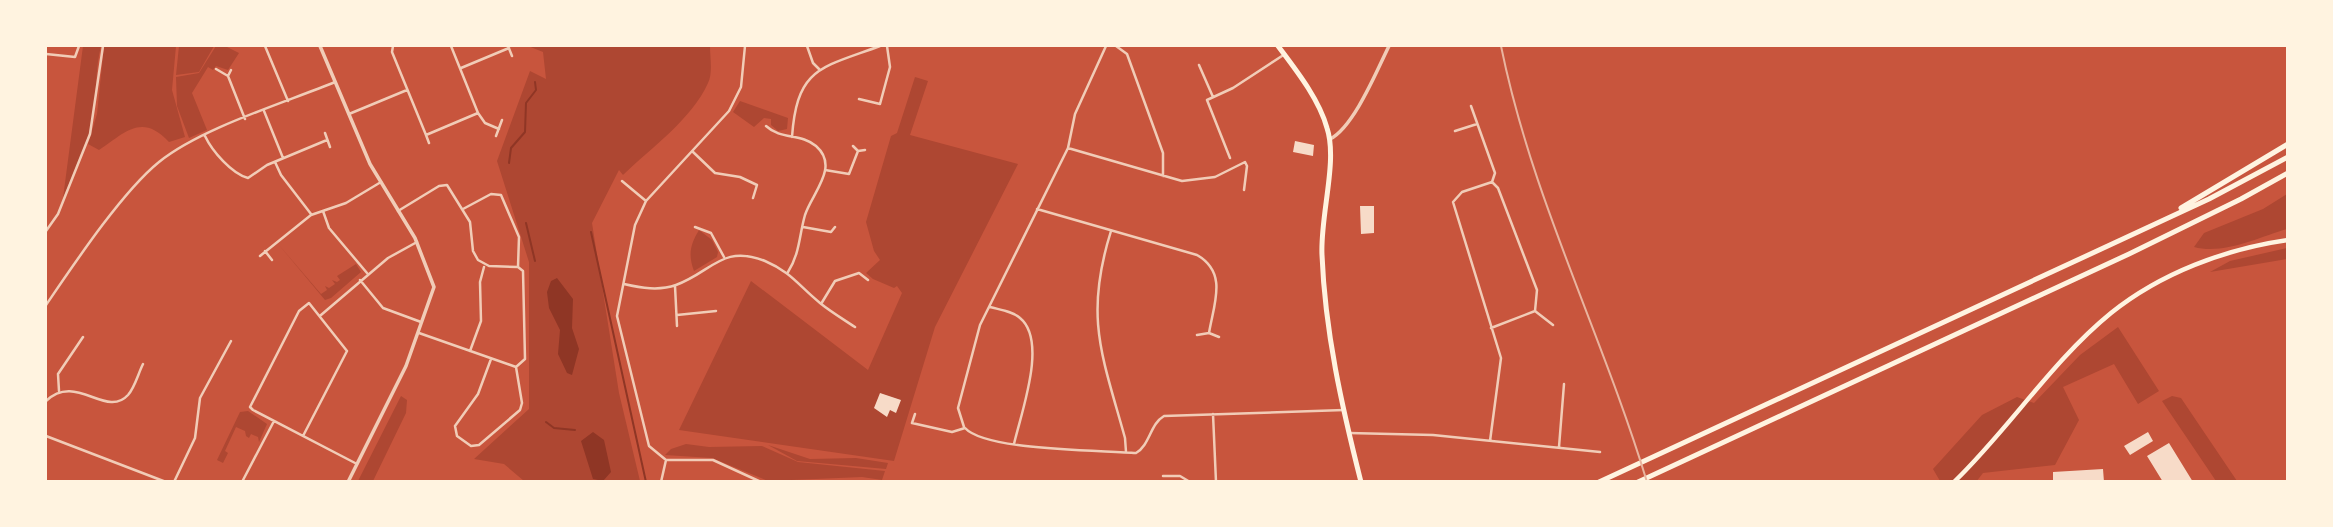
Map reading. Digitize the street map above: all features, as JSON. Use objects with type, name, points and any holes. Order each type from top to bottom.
[{"type":"main road","points":[[1278,46],[1322,117],[1330,139],[1331,160],[1322,222],[1322,256],[1331,342],[1361,481]]},
{"type":"main road","points":[[2166,218],[2287,144]]},
{"type":"main road","points":[[1599,481],[2166,218],[2287,157]]},
{"type":"main road","points":[[1640,480],[2141,248],[2241,200],[2287,173]]},
{"type":"main road","points":[[1954,481],[2112,313],[2166,278],[2208,260],[2261,244],[2287,240]]},
{"type":"street","points":[[46,54],[75,57],[79,46]]},
{"type":"street","points":[[46,231],[58,214],[90,134],[103,46]]},
{"type":"street","points":[[265,46],[288,101]]},
{"type":"street","points":[[320,46],[381,182],[417,242],[434,287],[402,376],[348,481]]},
{"type":"street","points":[[393,46],[392,52],[429,143]]},
{"type":"street","points":[[451,46],[478,113],[485,123],[499,129]]},
{"type":"street","points":[[745,46],[741,87],[733,104],[719,125],[646,201],[635,225],[624,284],[618,298],[617,316],[646,438],[654,453],[666,460],[713,460],[761,481]]},
{"type":"street","points":[[807,46],[813,63],[819,69]]},
{"type":"street","points":[[792,137],[800,88],[819,69],[880,46]]},
{"type":"street","points":[[859,99],[880,104],[890,67],[887,46]]},
{"type":"street","points":[[1106,46],[1075,114],[1068,148],[989,307],[961,388],[958,408],[965,428],[974,435],[1014,444],[1126,453],[1140,452],[1157,421],[1164,416],[1344,410]]},
{"type":"street","points":[[1116,46],[1127,54],[1141,91],[1164,160],[1163,176]]},
{"type":"street","points":[[1330,139],[1342,131],[1354,113],[1389,46]]},
{"type":"street","points":[[461,68],[509,47],[512,56]]},
{"type":"street","points":[[1230,158],[1207,100],[1233,88],[1285,54]]},
{"type":"street","points":[[1199,65],[1213,97]]},
{"type":"street","points":[[216,69],[228,76],[245,119]]},
{"type":"street","points":[[228,76],[232,70]]},
{"type":"street","points":[[46,305],[141,180],[174,152],[205,136],[335,82]]},
{"type":"street","points":[[349,114],[407,90]]},
{"type":"street","points":[[1471,106],[1496,173],[1492,182],[1462,192],[1453,202],[1501,358],[1490,441]]},
{"type":"street","points":[[264,111],[284,158]]},
{"type":"street","points":[[426,135],[478,113]]},
{"type":"street","points":[[496,136],[502,120]]},
{"type":"street","points":[[1459,122],[1462,128]]},
{"type":"street","points":[[1455,131],[1477,124]]},
{"type":"street","points":[[766,126],[776,134],[816,146],[823,156],[825,170],[803,227],[799,252],[788,272]]},
{"type":"street","points":[[325,133],[330,147]]},
{"type":"street","points":[[205,136],[210,146],[244,177],[253,177],[275,162],[327,140]]},
{"type":"street","points":[[853,146],[858,151]]},
{"type":"street","points":[[1068,148],[1182,181],[1199,181],[1245,162],[1247,166],[1244,190]]},
{"type":"street","points":[[858,151],[864,149]]},
{"type":"street","points":[[692,151],[715,173],[740,177],[757,185],[753,198]]},
{"type":"street","points":[[849,174],[858,151]]},
{"type":"street","points":[[275,162],[282,176],[312,215]]},
{"type":"street","points":[[825,170],[849,174],[856,178]]},
{"type":"street","points":[[622,181],[646,201]]},
{"type":"street","points":[[261,256],[312,215],[346,203],[381,182]]},
{"type":"street","points":[[1492,182],[1498,188],[1537,290],[1535,311]]},
{"type":"street","points":[[398,211],[443,185],[448,186],[472,227],[474,253],[485,265],[518,267]]},
{"type":"street","points":[[463,209],[491,194],[501,195],[519,237],[518,267],[524,276],[525,359],[516,368]]},
{"type":"street","points":[[1037,209],[1197,255],[1208,262],[1217,277],[1209,333]]},
{"type":"street","points":[[323,211],[330,228],[367,274]]},
{"type":"street","points":[[695,227],[711,233],[724,257]]},
{"type":"street","points":[[803,227],[831,232]]},
{"type":"street","points":[[831,232],[835,227]]},
{"type":"street","points":[[1111,231],[1097,286],[1097,335],[1125,438],[1126,453]]},
{"type":"street","points":[[831,232],[834,238]]},
{"type":"street","points":[[321,315],[367,274],[417,242]]},
{"type":"street","points":[[265,251],[272,260]]},
{"type":"street","points":[[624,284],[645,289],[674,286],[724,257],[748,256],[788,272],[821,304],[855,327]]},
{"type":"street","points":[[470,351],[481,321],[480,284],[485,265]]},
{"type":"street","points":[[821,304],[839,278],[859,273],[868,280]]},
{"type":"street","points":[[360,280],[383,307],[423,323]]},
{"type":"street","points":[[674,286],[677,326]]},
{"type":"street","points":[[303,436],[346,352],[345,346],[309,303],[301,308],[250,402],[251,410],[357,464]]},
{"type":"street","points":[[989,307],[1009,312],[1022,320],[1032,334],[1035,352],[1014,444]]},
{"type":"street","points":[[677,315],[716,311]]},
{"type":"street","points":[[1535,311],[1553,325]]},
{"type":"street","points":[[1491,328],[1535,311]]},
{"type":"street","points":[[419,333],[516,368]]},
{"type":"street","points":[[1197,335],[1209,333],[1219,337]]},
{"type":"street","points":[[59,391],[58,374],[83,337]]},
{"type":"street","points":[[174,481],[195,438],[200,398],[231,341]]},
{"type":"street","points":[[491,359],[478,394],[455,426],[457,436],[471,446],[480,445],[520,410],[522,403],[516,368]]},
{"type":"street","points":[[46,401],[59,391],[76,391],[108,402],[120,401],[131,391],[143,364]]},
{"type":"street","points":[[1559,447],[1564,384]]},
{"type":"street","points":[[909,431],[915,414]]},
{"type":"street","points":[[1213,414],[1216,481]]},
{"type":"street","points":[[242,481],[274,421]]},
{"type":"street","points":[[912,423],[952,432],[965,428]]},
{"type":"street","points":[[1349,433],[1490,441],[1600,452]]},
{"type":"street","points":[[46,436],[166,481]]},
{"type":"street","points":[[661,481],[666,460]]},
{"type":"street","points":[[1163,476],[1180,476],[1190,481]]},
{"type":"street","points":[[832,481],[876,481]]},
{"type":"shaded area","points":[[83,46],[101,46],[94,107],[84,147],[63,198]]},
{"type":"shaded area","points":[[104,46],[176,46],[172,90],[185,137],[169,142],[150,128],[141,127],[125,133],[99,150],[88,144],[97,114]]},
{"type":"shaded area","points":[[179,46],[214,46],[199,72],[176,75]]},
{"type":"shaded area","points":[[216,46],[225,46],[239,53],[228,70],[216,66],[213,70],[208,67],[192,93],[207,130],[189,138],[177,106],[176,77],[199,73]]},
{"type":"shaded area","points":[[528,46],[710,46],[710,75],[701,96],[658,144],[623,175],[619,170],[592,223],[619,393],[640,481],[524,481],[504,464],[474,459],[529,409],[529,262],[497,161],[530,71],[546,79],[543,52]]},
{"type":"shaded area","points":[[915,77],[928,81],[910,135],[1018,164],[935,327],[894,461],[679,430],[751,281],[868,370],[902,293],[897,286],[894,288],[866,273],[880,260],[874,251],[866,222],[891,136],[897,133]]},
{"type":"shaded area","points":[[740,101],[788,118],[787,129],[778,131],[771,125],[771,119],[764,118],[754,127],[733,112]]},
{"type":"shaded area","points":[[2287,194],[2287,229],[2229,247],[2194,247],[2204,233],[2263,209]]},
{"type":"shaded area","points":[[699,230],[712,240],[718,252],[717,257],[694,271],[691,250]]},
{"type":"shaded area","points":[[279,245],[321,294],[327,290],[325,286],[329,288],[335,284],[332,280],[340,280],[337,276],[356,264],[361,272],[331,298],[325,300]]},
{"type":"shaded area","points":[[2287,248],[2287,259],[2210,272],[2230,261]]},
{"type":"shaded area","points":[[557,278],[573,299],[572,328],[579,349],[572,375],[567,373],[558,354],[560,330],[549,308],[547,292],[551,281]]},
{"type":"shaded area","points":[[2118,327],[2159,391],[2138,404],[2114,364],[2063,387],[2079,420],[2055,465],[1983,473],[1976,482],[1940,481],[1933,469],[1982,415],[2017,397],[2034,403],[2080,355]]},
{"type":"shaded area","points":[[401,396],[407,400],[406,413],[373,481],[358,481]]},
{"type":"shaded area","points":[[2172,396],[2181,398],[2237,481],[2216,481],[2162,401]]},
{"type":"shaded area","points":[[248,411],[267,424],[259,442],[258,437],[251,434],[249,438],[245,431],[236,427],[225,451],[228,453],[223,463],[217,460],[240,412]]},
{"type":"shaded area","points":[[593,432],[604,440],[611,472],[603,481],[593,479],[581,441]]},
{"type":"shaded area","points":[[686,444],[709,447],[762,446],[798,462],[885,471],[882,480],[862,477],[768,481],[712,458],[665,455],[671,449]]},
{"type":"shaded area","points":[[768,445],[810,459],[856,458],[888,463],[886,469],[797,461]]},
{"type":"building","points":[[1295,141],[1314,145],[1313,156],[1293,152]]},
{"type":"building","points":[[1360,206],[1374,206],[1374,233],[1361,234]]},
{"type":"building","points":[[880,393],[901,400],[896,413],[890,410],[887,417],[874,408]]},
{"type":"building","points":[[2148,432],[2153,441],[2130,455],[2124,446]]},
{"type":"building","points":[[2169,443],[2193,482],[2163,482],[2147,456]]},
{"type":"building","points":[[2103,469],[2104,482],[2053,482],[2053,472]]},
{"type":"waterway","points":[[509,163],[511,148],[525,132],[526,103],[536,90],[535,82]]},
{"type":"waterway","points":[[526,223],[535,261]]},
{"type":"waterway","points":[[591,232],[646,482]]},
{"type":"waterway","points":[[546,422],[554,428],[575,430]]},
{"type":"railway","points":[[1501,46],[1514,103],[1549,212],[1610,373],[1647,482]]}]
